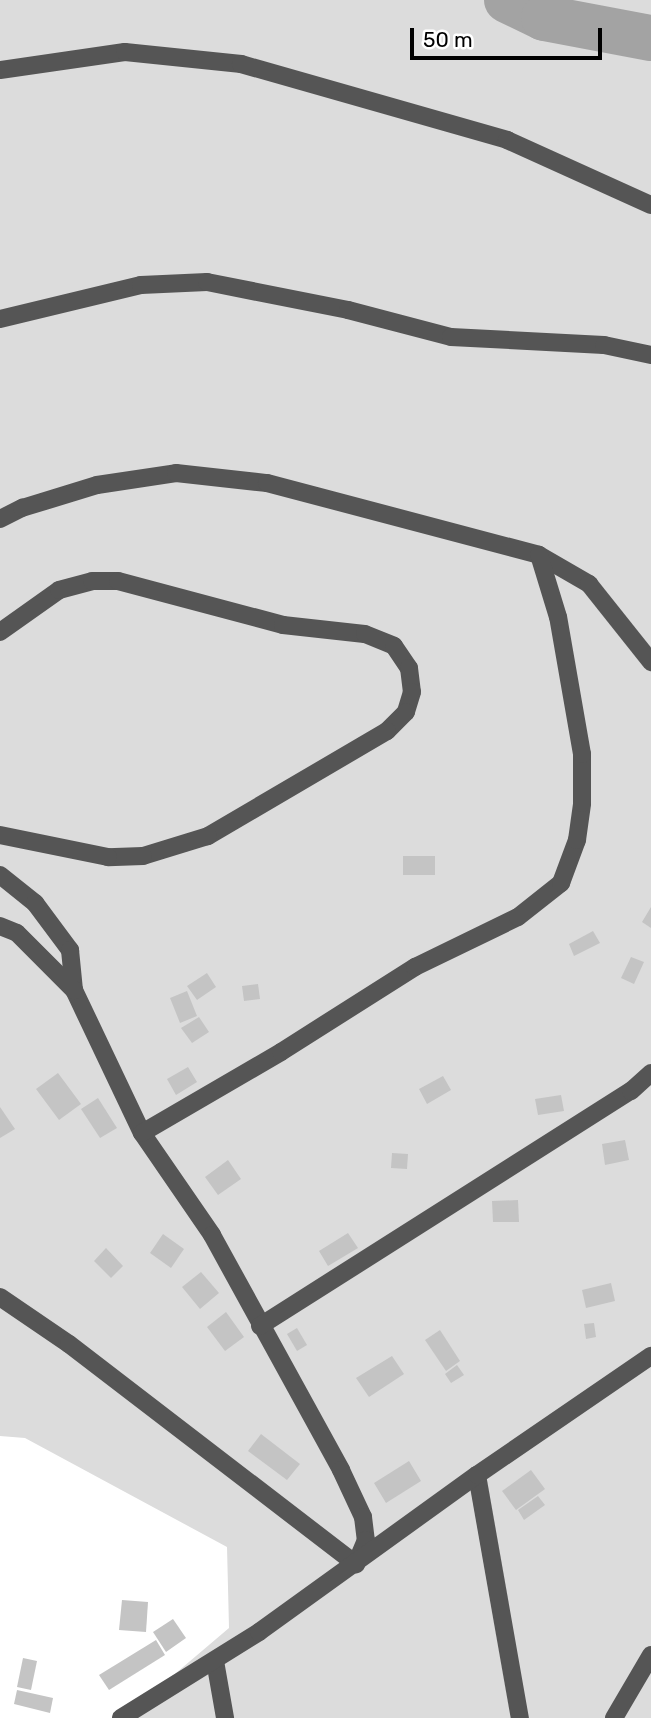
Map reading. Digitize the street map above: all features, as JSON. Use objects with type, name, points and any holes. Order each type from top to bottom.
[{"type":"street","points":[[0,70],[125,52],[241,64],[507,140],[651,205]]},
{"type":"street","points":[[0,319],[141,285],[207,282],[348,310],[451,337],[604,345],[651,355]]},
{"type":"street","points":[[0,519],[22,508],[97,485],[176,473],[267,483],[539,555],[589,584],[651,662]]},
{"type":"street","points":[[142,1133],[281,1052],[415,968],[518,917],[561,883],[577,840],[582,803],[582,754],[558,617],[539,555]]},
{"type":"street","points":[[0,632],[59,590],[92,581],[118,581],[283,625],[365,634],[394,646],[409,668],[412,692],[406,712],[387,730],[208,836],[143,856],[108,857],[0,835]]},
{"type":"street","points":[[0,876],[36,903],[70,950],[74,990]]},
{"type":"street","points":[[0,926],[17,933],[74,990],[142,1133],[212,1235],[341,1470],[363,1517],[366,1540],[356,1564]]},
{"type":"street","points":[[260,1326],[631,1091],[651,1073]]},
{"type":"street","points":[[0,1297],[69,1344],[356,1564]]},
{"type":"street","points":[[121,1718],[215,1661],[356,1564],[477,1475],[651,1356]]},
{"type":"street","points":[[477,1475],[520,1718]]},
{"type":"street","points":[[614,1718],[651,1654]]},
{"type":"street","points":[[215,1661],[225,1718]]},
{"type":"shaded area","points":[[0,0],[651,0],[651,1718],[123,1718],[229,1628],[227,1547],[25,1438],[0,1436]]},
{"type":"building","points":[[403,856],[435,856],[435,875],[403,875]]},
{"type":"building","points":[[651,907],[651,928],[642,922]]},
{"type":"building","points":[[593,931],[600,943],[574,956],[569,944]]},
{"type":"building","points":[[631,957],[644,962],[634,984],[621,978]]},
{"type":"building","points":[[207,973],[216,987],[197,1000],[187,986]]},
{"type":"building","points":[[258,984],[260,999],[244,1001],[242,986]]},
{"type":"building","points":[[187,991],[197,1016],[180,1023],[170,998]]},
{"type":"building","points":[[199,1017],[209,1032],[192,1043],[181,1028]]},
{"type":"building","points":[[188,1067],[197,1082],[176,1095],[167,1079]]},
{"type":"building","points":[[58,1073],[81,1104],[59,1120],[36,1089]]},
{"type":"building","points":[[443,1076],[451,1090],[427,1104],[419,1089]]},
{"type":"building","points":[[561,1095],[564,1111],[538,1115],[535,1099]]},
{"type":"building","points":[[98,1098],[117,1128],[100,1138],[81,1109]]},
{"type":"building","points":[[0,1107],[15,1129],[0,1138]]},
{"type":"building","points":[[625,1140],[629,1160],[605,1165],[602,1144]]},
{"type":"building","points":[[392,1153],[408,1154],[407,1169],[391,1168]]},
{"type":"building","points":[[228,1160],[241,1179],[218,1195],[205,1177]]},
{"type":"building","points":[[518,1200],[519,1222],[493,1222],[492,1201]]},
{"type":"building","points":[[348,1233],[358,1248],[328,1266],[319,1251]]},
{"type":"building","points":[[163,1234],[184,1249],[171,1268],[150,1253]]},
{"type":"building","points":[[106,1248],[123,1266],[111,1278],[94,1261]]},
{"type":"building","points":[[201,1272],[219,1293],[200,1309],[182,1287]]},
{"type":"building","points":[[611,1283],[615,1301],[586,1308],[582,1290]]},
{"type":"building","points":[[226,1312],[244,1337],[225,1351],[207,1327]]},
{"type":"building","points":[[594,1323],[596,1337],[586,1339],[584,1324]]},
{"type":"building","points":[[297,1328],[307,1345],[297,1351],[287,1334]]},
{"type":"building","points":[[440,1330],[460,1361],[446,1371],[425,1340]]},
{"type":"building","points":[[392,1356],[404,1374],[369,1397],[356,1378]]},
{"type":"building","points":[[457,1365],[464,1375],[451,1383],[445,1374]]},
{"type":"building","points":[[261,1434],[300,1464],[287,1480],[248,1451]]},
{"type":"building","points":[[409,1461],[421,1481],[386,1503],[374,1483]]},
{"type":"building","points":[[531,1470],[545,1489],[516,1510],[502,1491]]},
{"type":"building","points":[[538,1496],[545,1505],[524,1520],[518,1510]]},
{"type":"building","points":[[122,1600],[148,1602],[146,1632],[119,1630]]},
{"type":"building","points":[[173,1619],[186,1638],[166,1652],[153,1632]]},
{"type":"building","points":[[156,1640],[165,1655],[109,1690],[99,1675]]},
{"type":"building","points":[[23,1658],[37,1661],[31,1690],[17,1687]]},
{"type":"building","points":[[17,1690],[53,1698],[50,1713],[14,1704]]},
{"type":"waterway","points":[[507,0],[544,18],[651,38]]}]
